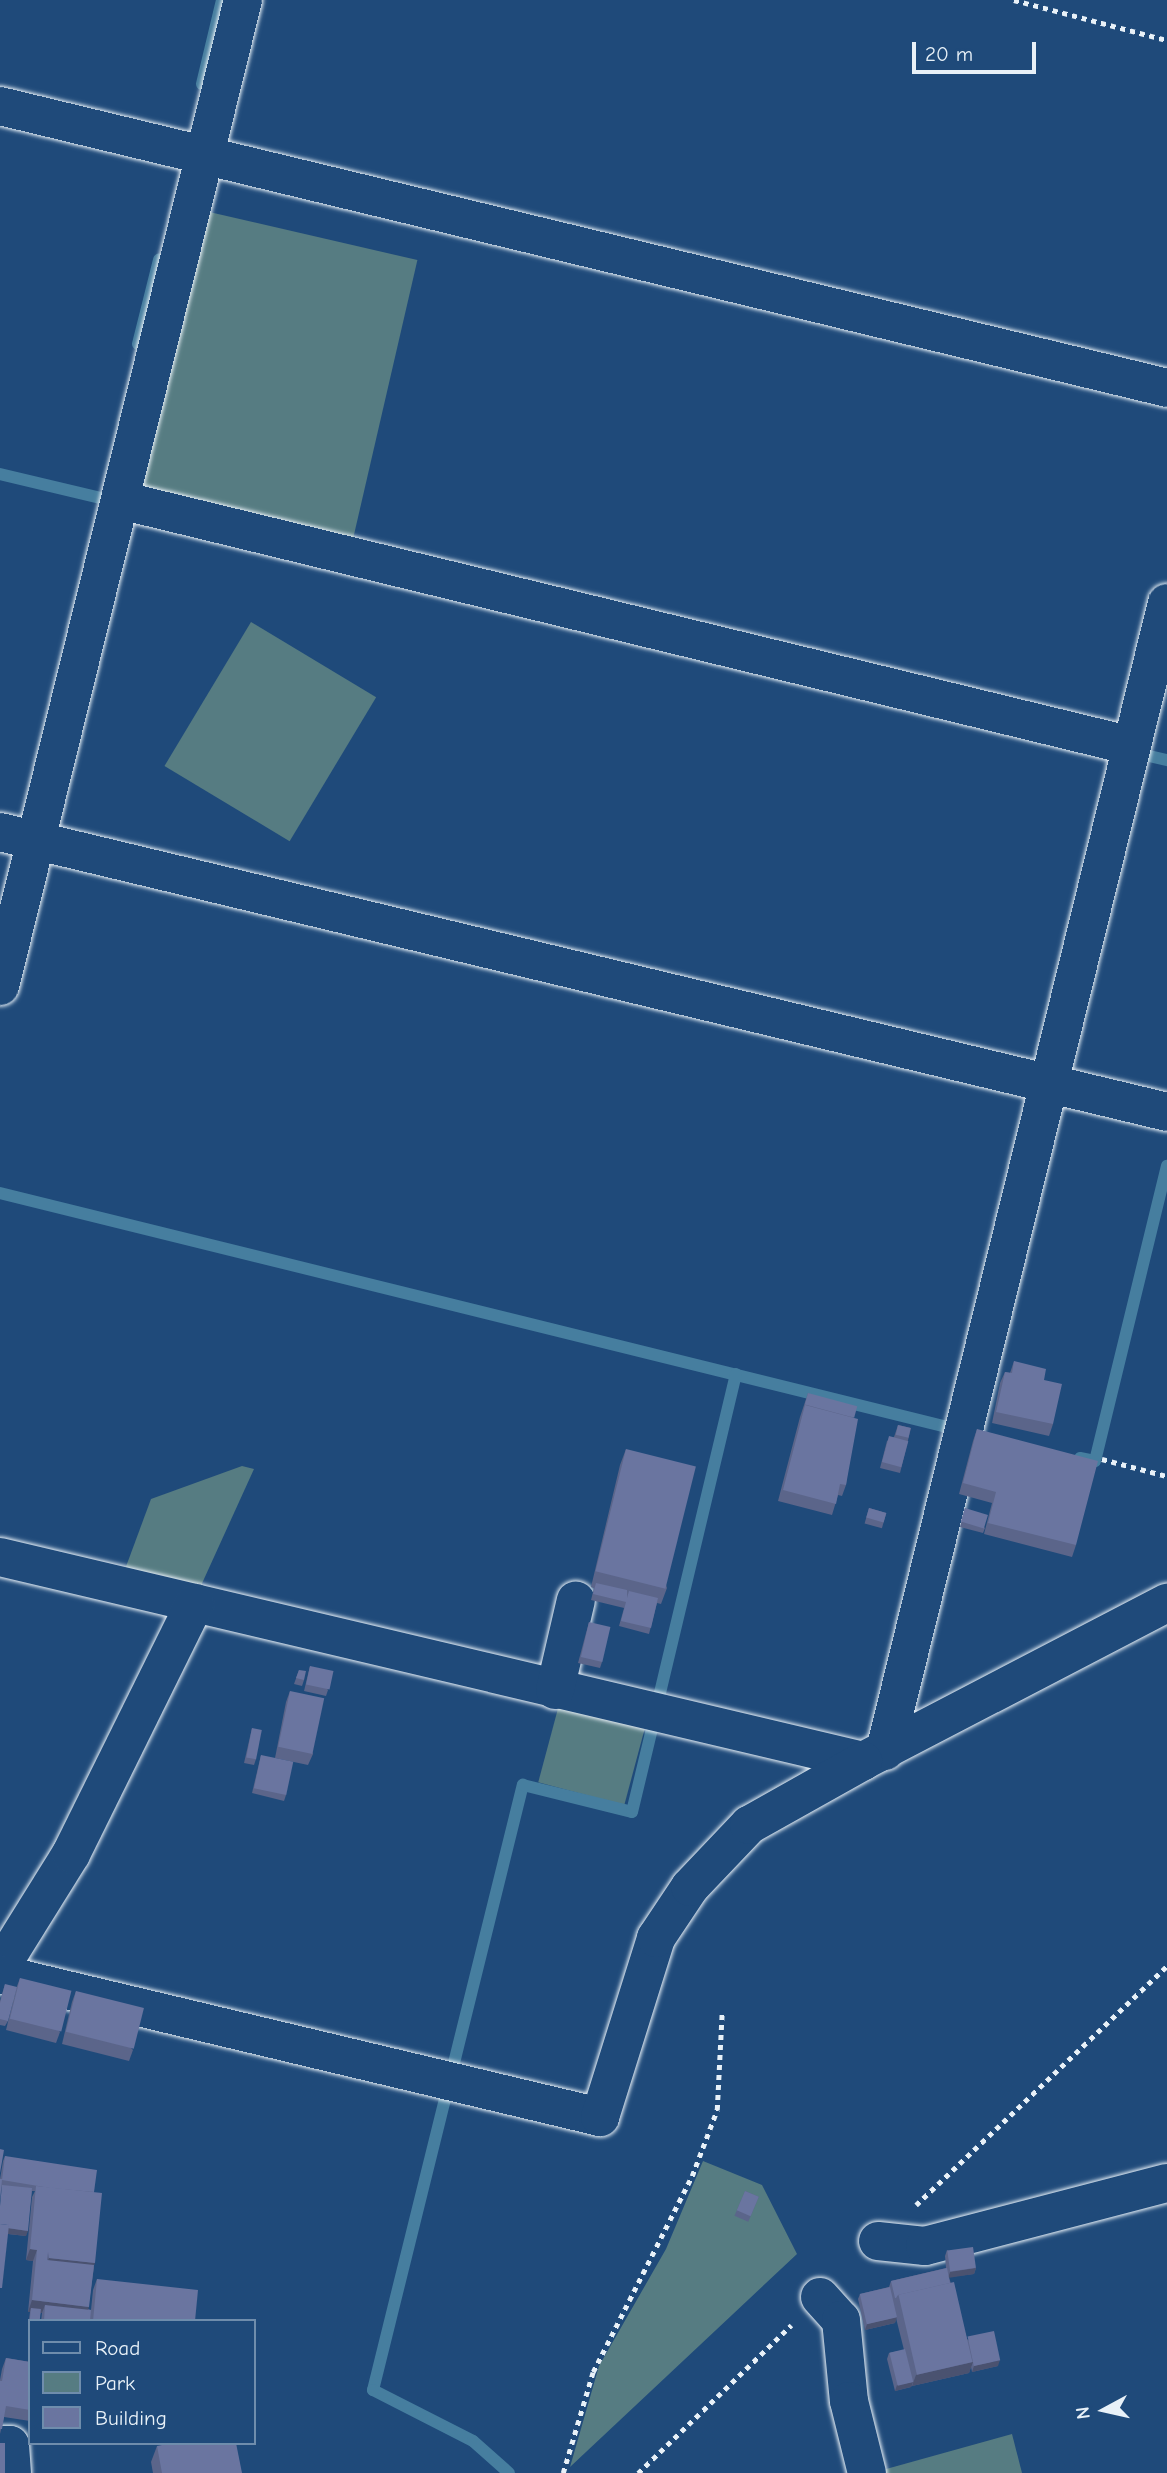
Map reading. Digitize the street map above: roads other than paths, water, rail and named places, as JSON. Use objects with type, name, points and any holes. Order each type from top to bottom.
[{"type":"street","points":[[0,986],[18,836],[120,500],[243,0]]},
{"type":"street","points":[[0,106],[1167,387]]},
{"type":"street","points":[[120,500],[1132,746]]},
{"type":"street","points":[[874,1756],[1049,1083],[1167,603]]},
{"type":"street","points":[[18,836],[1167,1112]]},
{"type":"street","points":[[0,1557],[555,1690],[874,1756]]},
{"type":"street","points":[[555,1690],[576,1600]]},
{"type":"street","points":[[0,1968],[71,1854],[195,1603]]},
{"type":"street","points":[[0,1974],[600,2117],[656,1938],[690,1886],[749,1825],[874,1756],[1167,1603]]},
{"type":"street","points":[[878,2241],[925,2246],[1167,2183]]},
{"type":"street","points":[[820,2297],[841,2320],[849,2401],[867,2473]]},
{"type":"street","points":[[0,2445],[10,2445],[12,2473]]},
{"type":"waterway","points":[[202,84],[222,0]]},
{"type":"waterway","points":[[138,344],[159,260]]},
{"type":"waterway","points":[[0,474],[101,498]]},
{"type":"waterway","points":[[1145,755],[1167,760]]},
{"type":"waterway","points":[[1080,1458],[1095,1461],[1167,1166]]},
{"type":"waterway","points":[[0,1193],[947,1427]]},
{"type":"waterway","points":[[659,1697],[736,1374]]},
{"type":"waterway","points":[[453,2067],[523,1785],[632,1812],[652,1729]]},
{"type":"waterway","points":[[446,2095],[373,2390],[473,2441],[509,2473]]}]
